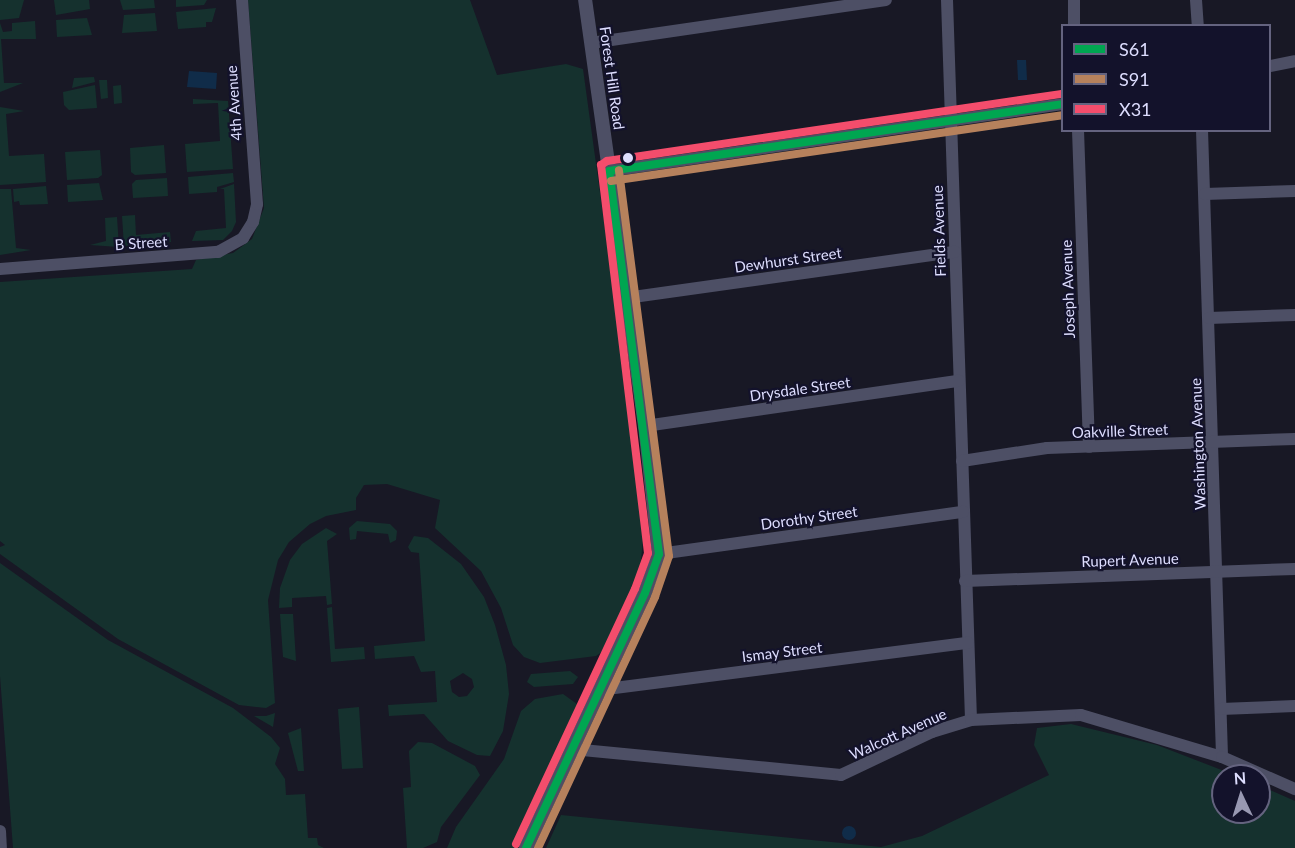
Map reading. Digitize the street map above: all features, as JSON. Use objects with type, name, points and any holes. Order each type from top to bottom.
[{"type":"street","name":"4th Avenue","points":[[242,0],[257,204]]},
{"type":"street","name":"Forest Hill Road","points":[[526,848],[645,594],[658,554],[645,426],[585,0]]},
{"type":"street","points":[[591,44],[886,0]]},
{"type":"street","name":"Fields Avenue","points":[[947,0],[971,720]]},
{"type":"street","points":[[1074,0],[1074,24]]},
{"type":"street","points":[[1197,0],[1198,24]]},
{"type":"street","points":[[1271,66],[1295,61]]},
{"type":"street","points":[[609,171],[1061,104]]},
{"type":"street","name":"Joseph Avenue","points":[[1078,132],[1089,447]]},
{"type":"street","name":"Washington Avenue","points":[[1202,132],[1221,757]]},
{"type":"street","points":[[1205,194],[1295,191]]},
{"type":"street","name":"B Street","points":[[0,268],[218,252],[243,237],[253,222],[257,204]]},
{"type":"street","name":"Dewhurst Street","points":[[626,298],[955,252]]},
{"type":"street","points":[[1209,318],[1295,315]]},
{"type":"street","name":"Drysdale Street","points":[[645,426],[959,381]]},
{"type":"street","name":"Oakville Street","points":[[962,461],[1018,455],[1047,448],[1295,440]]},
{"type":"street","name":"Dorothy Street","points":[[658,554],[963,512]]},
{"type":"street","name":"Rupert Avenue","points":[[965,581],[1295,569]]},
{"type":"street","name":"Ismay Street","points":[[599,690],[968,642]]},
{"type":"street","points":[[1221,709],[1295,706]]},
{"type":"street","name":"Walcott Avenue","points":[[572,749],[841,775],[932,732],[971,720],[1081,715],[1132,727],[1221,757],[1295,789]]},
{"type":"street","points":[[0,831],[1,848]]},
{"type":"green space","points":[[0,0],[24,0],[19,18],[0,20]]},
{"type":"green space","points":[[54,0],[89,0],[90,9],[56,15]]},
{"type":"green space","points":[[120,0],[154,0],[155,8],[123,10]]},
{"type":"green space","points":[[176,0],[207,0],[204,5],[176,7]]},
{"type":"green space","points":[[248,0],[470,0],[497,75],[566,64],[583,69],[645,521],[640,569],[607,648],[596,656],[540,663],[524,657],[513,645],[501,608],[481,571],[435,528],[440,500],[387,484],[364,485],[356,498],[356,510],[326,516],[310,524],[289,542],[278,560],[268,600],[275,703],[266,708],[239,705],[118,639],[0,554],[0,547],[5,545],[0,541],[0,282],[192,269],[196,260],[233,253],[252,239],[264,208]]},
{"type":"green space","points":[[216,8],[212,22],[206,22],[206,27],[178,29],[176,12]]},
{"type":"green space","points":[[155,13],[157,31],[122,33],[124,15]]},
{"type":"green space","points":[[87,18],[92,35],[57,37],[56,20]]},
{"type":"green space","points":[[35,21],[36,39],[1,39],[4,83],[23,83],[0,92],[0,23],[3,32],[12,31],[12,23]]},
{"type":"green space","points":[[94,77],[95,82],[72,88],[74,78]]},
{"type":"green space","points":[[99,80],[107,80],[108,98],[101,99]]},
{"type":"green space","points":[[95,85],[97,108],[69,110],[64,105],[63,92]]},
{"type":"green space","points":[[121,85],[122,103],[114,104],[113,86]]},
{"type":"green space","points":[[193,99],[228,101],[233,169],[187,172],[185,144],[220,141],[218,103],[193,104]]},
{"type":"green space","points":[[0,107],[24,111],[6,114],[9,156],[44,154],[46,182],[0,185]]},
{"type":"green space","points":[[164,145],[166,173],[135,175],[131,172],[130,148]]},
{"type":"green space","points":[[100,150],[102,175],[98,178],[67,180],[65,152]]},
{"type":"green space","points":[[233,173],[234,182],[217,187],[217,192],[189,194],[188,177]]},
{"type":"green space","points":[[167,178],[168,196],[133,198],[132,184],[136,180]]},
{"type":"green space","points":[[99,183],[103,200],[68,202],[67,185]]},
{"type":"green space","points":[[234,184],[236,222],[232,231],[223,240],[192,241],[196,231],[226,228],[224,189],[220,189]]},
{"type":"green space","points":[[46,186],[48,204],[20,205],[19,201],[14,202],[13,189]]},
{"type":"green space","points":[[0,189],[11,189],[16,248],[31,250],[0,255]]},
{"type":"green space","points":[[135,215],[136,235],[170,232],[171,242],[124,246],[122,216]]},
{"type":"green space","points":[[117,217],[119,247],[90,245],[106,241],[105,218]]},
{"type":"green space","points":[[357,521],[390,524],[397,531],[396,540],[390,543],[388,534],[357,531],[356,539],[350,540],[349,528]]},
{"type":"green space","points":[[326,528],[337,534],[327,541],[332,604],[327,605],[326,596],[292,598],[292,607],[279,608],[280,588],[290,560],[302,544]]},
{"type":"green space","points":[[414,536],[428,538],[461,564],[484,597],[495,625],[506,665],[509,694],[503,731],[490,756],[477,755],[448,741],[424,714],[389,716],[388,705],[437,702],[435,671],[421,672],[414,656],[375,659],[374,646],[425,641],[419,553],[411,552],[408,547]],"holes":[[[463,673],[472,679],[474,687],[467,696],[459,697],[452,692],[450,681]]]},
{"type":"green space","points":[[0,563],[108,640],[233,708],[271,737],[280,748],[275,764],[285,779],[286,795],[305,794],[308,838],[317,838],[318,845],[324,848],[13,848],[0,676]]},
{"type":"green space","points":[[332,607],[335,649],[364,647],[365,659],[331,662],[327,608]]},
{"type":"green space","points":[[280,614],[293,614],[296,661],[283,657]]},
{"type":"green space","points":[[570,671],[578,677],[573,684],[534,687],[527,682],[531,674]]},
{"type":"green space","points":[[563,694],[577,704],[577,713],[515,848],[447,848],[456,827],[504,759],[521,711],[535,699]]},
{"type":"green space","points":[[359,707],[363,768],[342,769],[338,709]]},
{"type":"green space","points":[[275,713],[273,727],[254,716],[266,716]]},
{"type":"green space","points":[[1071,724],[1157,745],[1211,766],[1211,824],[1271,824],[1271,790],[1295,801],[1295,848],[546,848],[561,815],[881,847],[922,836],[1049,775],[1034,745],[1037,728]]},
{"type":"green space","points":[[301,728],[304,771],[298,771],[288,733]]},
{"type":"green space","points":[[418,742],[432,743],[475,766],[480,775],[441,827],[437,842],[423,848],[407,848],[403,788],[411,787],[409,751]]},
{"type":"water","points":[[1017,60],[1026,60],[1027,80],[1018,80]]},
{"type":"water","points":[[189,71],[217,73],[216,89],[187,87]]},
{"type":"water","points":[[849,826],[854,828],[856,833],[854,838],[849,840],[844,838],[842,833],[844,828]]},
{"type":"transit line","name":"X31","points":[[516,844],[635,589],[648,553],[601,165],[607,161],[1060,94]]},
{"type":"transit line","name":"S61","points":[[609,171],[1061,104]]},
{"type":"transit line","name":"S91","points":[[611,181],[1061,115]]},
{"type":"transit line","name":"S91","points":[[538,848],[655,597],[669,556],[619,170]]},
{"type":"transit line","name":"S61","points":[[526,848],[645,593],[659,554],[609,171]]}]
